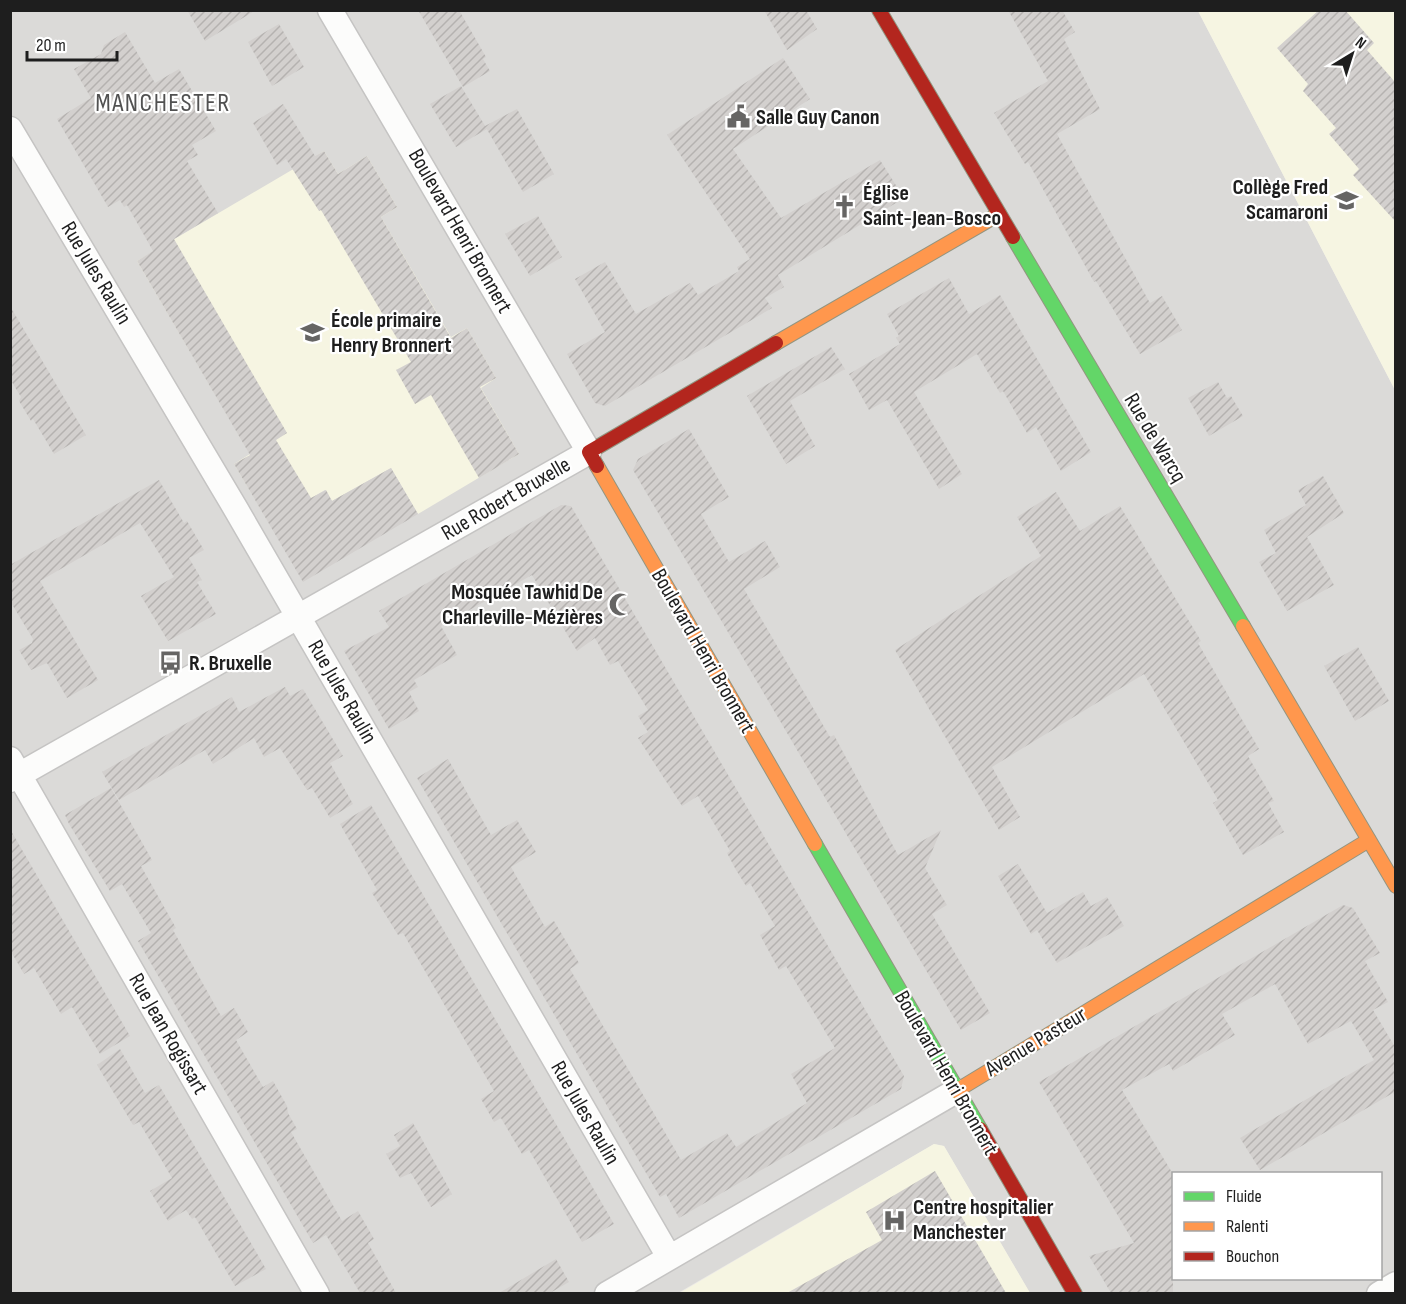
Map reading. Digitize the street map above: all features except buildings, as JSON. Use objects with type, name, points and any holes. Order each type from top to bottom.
[{"type":"main road","name":"Rue de Warcq","points":[[879,10],[1395,886]]},
{"type":"main road","name":"Rue Robert Bruxelle","points":[[589,452],[999,214]]},
{"type":"main road","name":"Boulevard Henri Bronnert","points":[[589,452],[956,1091],[1075,1293]]},
{"type":"main road","name":"Avenue Pasteur","points":[[956,1091],[1369,840]]},
{"type":"street","name":"Boulevard Henri Bronnert","points":[[330,10],[589,452]]},
{"type":"street","name":"Rue Jules Raulin","points":[[10,129],[298,616],[669,1257]]},
{"type":"street","name":"Rue Robert Bruxelle","points":[[13,771],[298,616],[589,452]]},
{"type":"street","name":"Rue Jean Rogissart","points":[[13,771],[317,1293]]},
{"type":"street","name":"Avenue Pasteur","points":[[607,1293],[956,1091]]},
{"type":"street","points":[[1379,1293],[1395,1284]]},
{"type":"shaded area","points":[[10,11],[1198,11],[1395,390],[1395,1293],[1030,1293],[944,1146],[934,1144],[678,1293],[11,1293]]},
{"type":"shaded area","name":"Collège Fred Scamaroni","points":[[1198,11],[1395,11],[1395,390]]},
{"type":"shaded area","name":"École primaire Henry Bronnert","points":[[324,151],[338,174],[367,156],[397,207],[381,217],[451,337],[467,328],[496,378],[481,388],[519,454],[418,514],[391,468],[332,501],[325,490],[269,523],[234,464],[250,454],[137,261]]},
{"type":"shaded area","name":"Centre hospitalier Manchester","points":[[934,1144],[944,1146],[1030,1293],[678,1294]]},
{"type":"traffic: fast","points":[[1013,237],[1243,626]]},
{"type":"traffic: fast","points":[[815,844],[980,1129]]},
{"type":"traffic: slow","points":[[776,343],[999,214]]},
{"type":"traffic: slow","points":[[597,466],[815,844]]},
{"type":"traffic: slow","points":[[1243,626],[1396,886]]},
{"type":"traffic: slow","points":[[956,1091],[1369,840]]},
{"type":"traffic: jam","points":[[879,10],[1013,237]]},
{"type":"traffic: jam","points":[[597,466],[589,452],[776,343]]},
{"type":"traffic: jam","points":[[980,1129],[1075,1294]]},
{"type":"place","name":"Salle Guy Canon","points":[[738,117]]},
{"type":"place","name":"Collège Fred Scamaroni","points":[[1346,200]]},
{"type":"place","name":"Église Saint-Jean-Bosco","points":[[845,206]]},
{"type":"place","name":"École primaire Henry Bronnert","points":[[313,333]]},
{"type":"place","name":"Mosquée Tawhid De Charleville-Mézières","points":[[621,605]]},
{"type":"place","name":"R. Bruxelle","points":[[171,663]]},
{"type":"place","name":"Centre hospitalier Manchester","points":[[895,1220]]},
{"type":"district","name":"MANCHESTER","points":[[163,103]]}]
